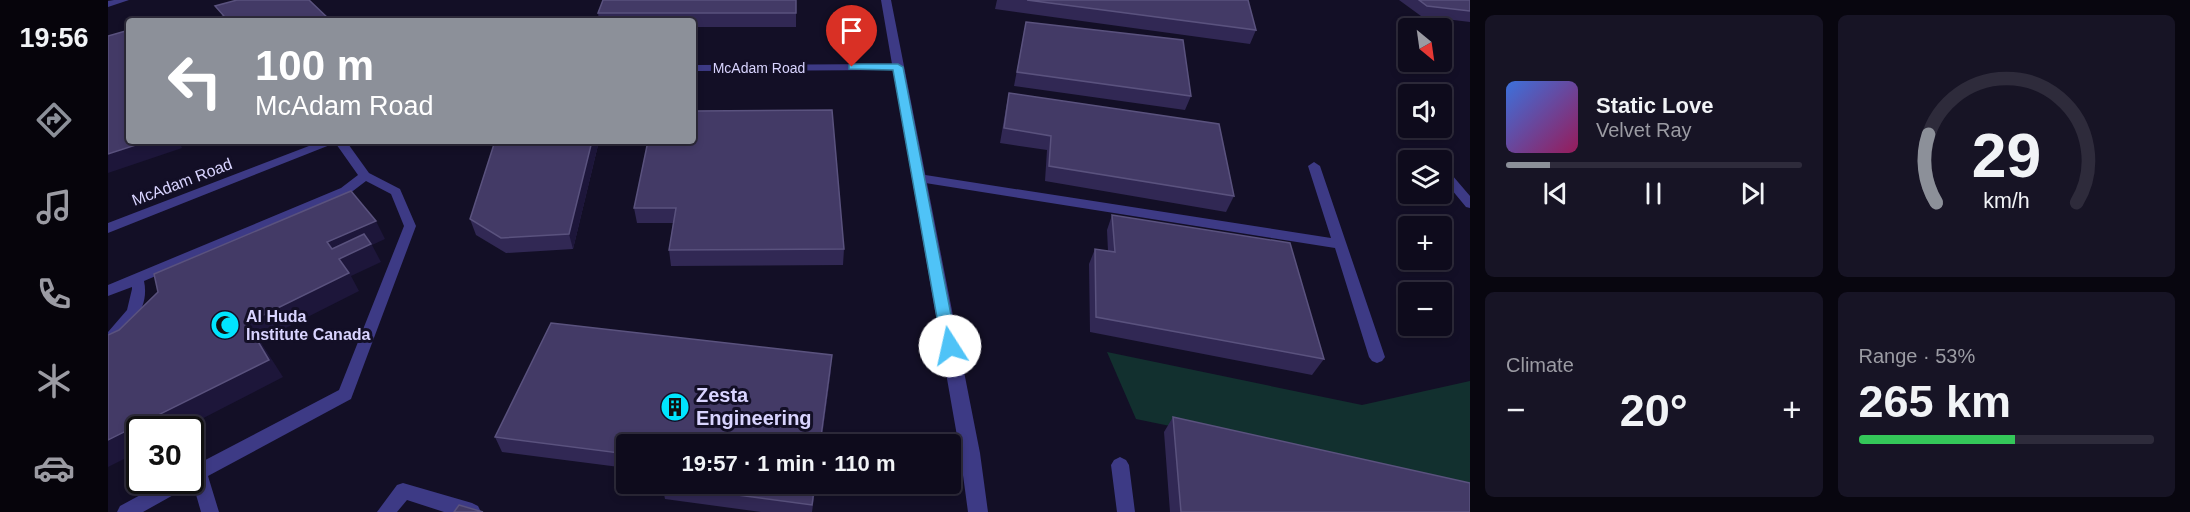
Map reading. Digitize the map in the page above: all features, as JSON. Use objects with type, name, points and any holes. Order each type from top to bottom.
[{"type":"street","points":[[886,0],[978,512]]},
{"type":"street","name":"McAdam Road","points":[[696,68],[898,67]]},
{"type":"street","name":"McAdam Road","points":[[108,228],[326,144]]},
{"type":"lane","points":[[108,4],[125,0]]},
{"type":"lane","points":[[204,470],[345,394],[410,226],[396,192],[365,176],[342,144]]},
{"type":"lane","points":[[1314,166],[1377,357]]},
{"type":"lane","points":[[108,291],[345,191],[365,176]]},
{"type":"lane","points":[[919,178],[1340,244]]},
{"type":"lane","points":[[1452,183],[1470,204]]},
{"type":"lane","points":[[108,342],[134,313],[141,292],[137,279]]},
{"type":"lane","points":[[1120,465],[1126,512]]},
{"type":"lane","points":[[386,512],[403,491],[472,512]]},
{"type":"lane","points":[[126,512],[159,494]]},
{"type":"lane","points":[[200,494],[210,512]]},
{"type":"green space","points":[[1107,352],[1362,405],[1470,381],[1470,488],[1136,419]]},
{"type":"building","points":[[237,0],[309,0],[328,18],[217,18],[224,16],[215,6]]},
{"type":"building","points":[[603,0],[796,0],[796,13],[598,13]]},
{"type":"building","points":[[1027,0],[1248,0],[1256,30]]},
{"type":"building","points":[[1419,0],[1470,0],[1470,11],[1427,6]]},
{"type":"building","points":[[1026,22],[1183,40],[1191,96],[1017,72]]},
{"type":"building","points":[[126,31],[126,144],[139,144],[108,154],[108,36]]},
{"type":"building","points":[[1009,93],[1219,124],[1234,196],[1049,166],[1051,136],[1004,128]]},
{"type":"building","points":[[832,110],[844,249],[669,250],[676,208],[634,208],[647,144],[696,144],[696,111]]},
{"type":"building","points":[[494,144],[591,144],[569,234],[501,238],[470,219]]},
{"type":"building","name":"Al Huda Institute Canada","points":[[351,191],[376,221],[327,242],[332,249],[364,234],[371,244],[339,259],[349,273],[247,323],[269,360],[156,416],[126,416],[126,431],[108,440],[108,335],[119,330],[158,292],[154,274]]},
{"type":"building","points":[[1112,215],[1290,243],[1324,359],[1096,317],[1095,249],[1115,252]]},
{"type":"building","name":"Zesta Engineering","points":[[551,323],[832,355],[821,434],[616,434],[616,453],[495,437]]},
{"type":"building","points":[[1173,417],[1470,483],[1470,512],[1181,512]]},
{"type":"building","points":[[730,494],[814,494],[812,505]]},
{"type":"building","points":[[459,505],[483,512],[454,512]]},
{"type":"place","name":"Al Huda Institute Canada","points":[[225,325]]},
{"type":"place","name":"Zesta Engineering","points":[[675,407]]},
{"type":"route","points":[[852,67],[898,67],[950,346]]}]
